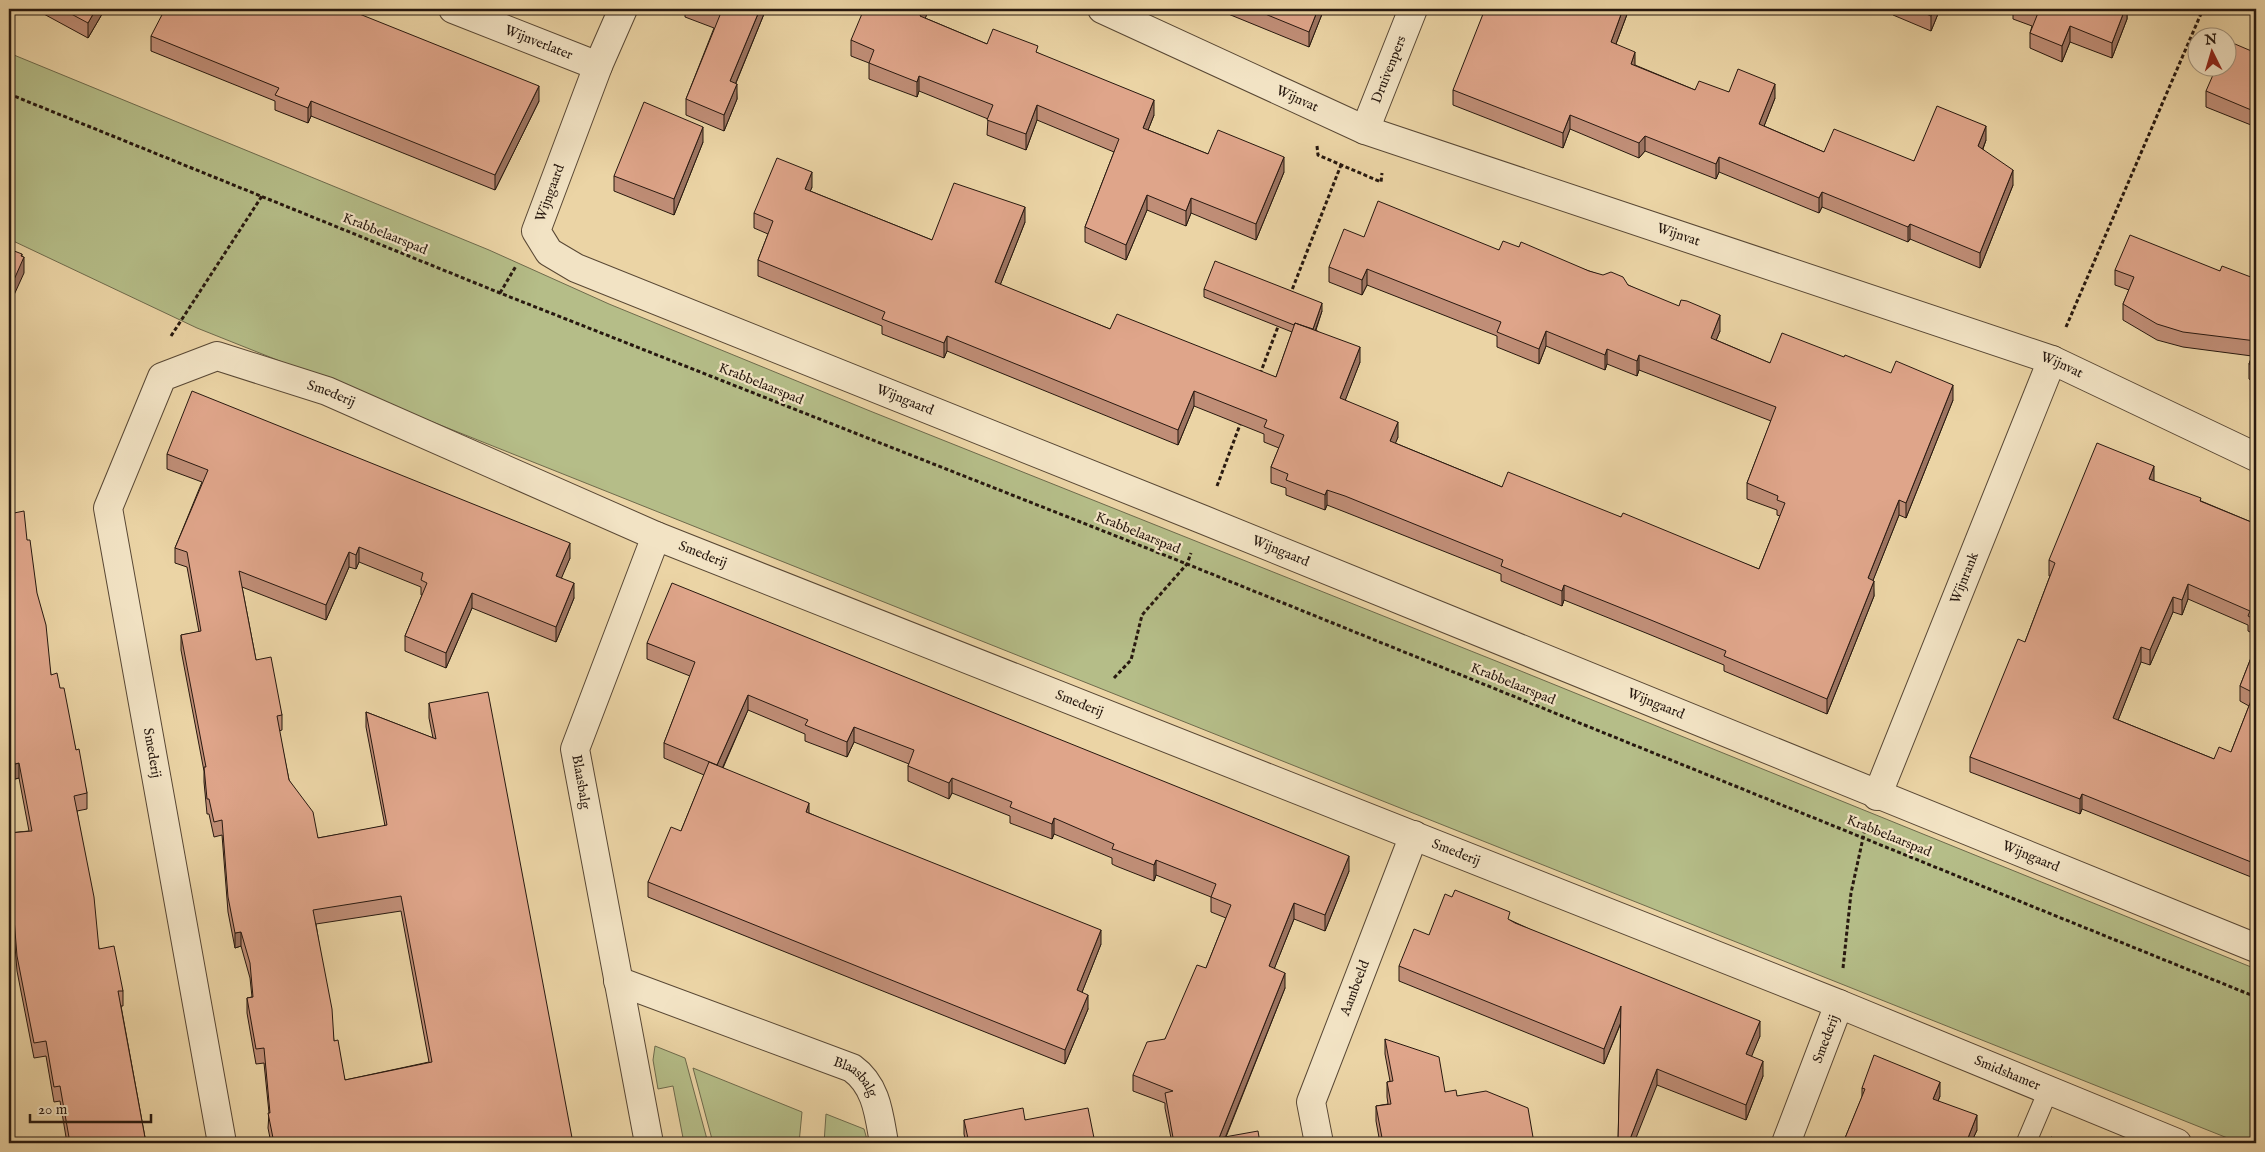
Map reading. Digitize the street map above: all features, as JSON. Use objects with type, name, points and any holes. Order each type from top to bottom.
[{"type":"street","name":"Wijnverlater","points":[[453,9],[598,66]]},
{"type":"street","name":"Wijngaard","points":[[623,9],[598,66],[536,230],[549,252],[576,268],[1204,520],[1877,796],[2256,948]]},
{"type":"street","name":"Wijnvat","points":[[1102,9],[1364,130],[2052,360],[2256,456]]},
{"type":"street","name":"Druivenpers","points":[[1364,130],[1413,9]]},
{"type":"street","name":"Smederij","points":[[222,1143],[108,508],[162,377],[217,356],[327,391],[656,536],[1839,1004],[1786,1143]]},
{"type":"street","name":"Wijnrank","points":[[1877,796],[2052,360]]},
{"type":"street","name":"Blaasbalg","points":[[649,1143],[575,749],[656,536]]},
{"type":"street","name":"Aambeeld","points":[[1319,1143],[1311,1102],[1414,835]]},
{"type":"street","name":"Blaasbalg","points":[[618,981],[852,1068],[864,1079],[873,1092],[884,1143]]},
{"type":"street","name":"Smidshamer","points":[[1839,1004],[2177,1143]]},
{"type":"lane","points":[[2026,1143],[2048,1091]]},
{"type":"path","points":[[2052,360],[2203,9]]},
{"type":"path","name":"Krabbelaarspad","points":[[9,94],[510,297],[1187,564],[2256,997]]},
{"type":"path","points":[[1288,301],[1341,165]]},
{"type":"path","points":[[162,377],[172,332],[262,196]]},
{"type":"path","points":[[1256,383],[1281,320]]},
{"type":"path","points":[[1204,520],[1242,420]]},
{"type":"path","points":[[1088,706],[1131,660],[1142,616],[1187,564]]},
{"type":"path","points":[[1839,1004],[1852,893],[1862,837]]},
{"type":"green space","points":[[9,53],[489,250],[609,304],[870,411],[1501,663],[2256,969],[2256,1143],[2240,1143],[197,328],[9,239]]},
{"type":"green space","points":[[655,1046],[685,1058],[708,1143],[684,1143],[673,1086],[658,1089],[653,1060]]},
{"type":"green space","points":[[693,1068],[802,1112],[799,1143],[713,1143]]},
{"type":"green space","points":[[826,1114],[864,1129],[868,1143],[824,1143]]},
{"type":"building","points":[[62,9],[96,9],[88,23]]},
{"type":"building","points":[[165,9],[347,9],[539,86],[495,175],[311,101],[308,108],[275,95],[279,88],[151,36]]},
{"type":"building","points":[[704,9],[760,9],[730,81],[737,84],[724,115],[686,99],[720,15]]},
{"type":"building","points":[[864,9],[923,9],[920,16],[987,44],[993,29],[1038,46],[1036,52],[1154,100],[1143,128],[1208,154],[1218,130],[1284,157],[1256,224],[1191,198],[1186,211],[1147,195],[1126,245],[1085,227],[1119,139],[1037,105],[1026,134],[987,120],[993,105],[919,76],[917,82],[869,63],[874,50],[851,40]]},
{"type":"building","points":[[1253,9],[1318,9],[1309,32]]},
{"type":"building","points":[[1485,9],[1623,9],[1611,42],[1635,52],[1631,64],[1695,90],[1699,81],[1729,92],[1738,69],[1775,84],[1759,124],[1824,152],[1834,129],[1914,161],[1937,106],[1986,126],[1978,146],[2013,170],[1980,253],[1910,224],[1908,227],[1822,192],[1819,198],[1719,157],[1716,164],[1645,136],[1639,143],[1570,115],[1563,133],[1453,90]]},
{"type":"building","points":[[1914,9],[1934,9],[1931,16]]},
{"type":"building","points":[[2027,9],[2125,9],[2112,43],[2070,26],[2062,46],[2030,33],[2038,13]]},
{"type":"building","points":[[2238,45],[2256,53],[2256,112],[2206,91],[2212,78],[2238,78]]},
{"type":"building","points":[[644,102],[703,127],[674,199],[614,176]]},
{"type":"building","points":[[777,158],[812,172],[805,189],[932,240],[954,183],[1025,207],[995,282],[1110,329],[1117,314],[1276,377],[1295,323],[1360,347],[1340,398],[1398,422],[1390,441],[1502,487],[1508,472],[1621,517],[1623,513],[1759,569],[1785,503],[1777,500],[1778,496],[1747,483],[1776,407],[1639,355],[1637,361],[1607,349],[1605,355],[1546,331],[1539,349],[1497,332],[1501,322],[1367,269],[1362,280],[1329,267],[1344,229],[1364,237],[1378,201],[1499,250],[1503,241],[1519,247],[1521,242],[1589,271],[1603,275],[1611,272],[1623,277],[1628,285],[1679,306],[1681,300],[1687,301],[1720,315],[1711,338],[1770,363],[1782,333],[1891,373],[1896,361],[1953,385],[1906,503],[1899,500],[1868,578],[1874,581],[1827,699],[1724,656],[1726,651],[1564,585],[1562,591],[1501,566],[1503,560],[1345,496],[1327,490],[1325,495],[1286,480],[1288,474],[1271,467],[1284,435],[1264,427],[1267,420],[1194,391],[1178,430],[947,336],[944,343],[882,319],[885,312],[758,260],[773,221],[754,213]]},
{"type":"building","points":[[2130,235],[2220,271],[2222,266],[2256,279],[2256,341],[2183,332],[2157,324],[2123,304],[2134,277],[2115,270]]},
{"type":"building","points":[[9,249],[22,254],[21,256],[24,257],[9,291]]},
{"type":"building","points":[[1215,261],[1322,303],[1313,329],[1295,323],[1294,325],[1204,289]]},
{"type":"building","points":[[2256,345],[2256,367],[2249,364]]},
{"type":"building","points":[[192,391],[570,543],[556,576],[574,583],[556,627],[472,593],[446,653],[405,636],[427,583],[421,580],[423,573],[359,547],[356,555],[349,552],[326,605],[239,571],[256,660],[271,657],[282,715],[277,716],[289,780],[313,812],[318,838],[387,825],[366,712],[436,739],[429,703],[488,692],[573,1143],[274,1143],[268,1113],[270,1113],[264,1048],[256,1049],[247,998],[253,997],[250,963],[241,932],[235,933],[228,897],[222,820],[214,822],[209,799],[207,799],[204,767],[206,767],[181,635],[201,631],[187,552],[175,548],[208,470],[167,454]],"holes":[[[401,896],[432,1062],[345,1080],[338,1040],[334,1041],[332,1009],[313,910]]]},
{"type":"building","points":[[2097,443],[2154,466],[2149,479],[2201,498],[2200,501],[2256,524],[2256,620],[2248,616],[2250,611],[2188,584],[2182,600],[2173,597],[2150,650],[2141,647],[2113,718],[2214,759],[2219,747],[2231,752],[2254,693],[2240,686],[2256,645],[2256,864],[2082,794],[2080,799],[1970,757],[2018,639],[2025,642],[2055,563],[2049,560]]},
{"type":"building","points":[[24,511],[27,540],[30,540],[37,593],[46,625],[51,675],[57,673],[60,688],[64,688],[76,750],[79,749],[87,793],[74,796],[94,897],[99,949],[114,946],[123,991],[118,991],[146,1143],[70,1143],[60,1086],[54,1087],[46,1041],[34,1043],[17,956],[9,869],[9,833],[32,831],[19,763],[15,764],[9,734],[9,514]]},
{"type":"building","points":[[672,583],[1349,856],[1325,915],[1294,903],[1269,966],[1285,973],[1219,1138],[1258,1131],[1260,1143],[1174,1143],[1165,1093],[1173,1091],[1133,1075],[1147,1042],[1165,1039],[1197,965],[1206,968],[1231,905],[1211,897],[1216,884],[1156,860],[1154,865],[1112,849],[1114,844],[1054,818],[1052,824],[1010,807],[1012,802],[952,778],[949,783],[908,766],[914,750],[854,727],[847,742],[805,725],[808,720],[748,695],[717,765],[664,743],[695,662],[647,643]]},
{"type":"building","points":[[709,762],[809,803],[806,812],[1101,930],[1077,990],[1088,995],[1065,1050],[648,882],[671,827],[681,831]]},
{"type":"building","points":[[1455,890],[1510,912],[1508,919],[1515,923],[1760,1021],[1746,1054],[1763,1061],[1746,1105],[1657,1069],[1630,1139],[1639,1143],[1618,1143],[1621,1006],[1604,1049],[1399,966],[1414,929],[1429,935],[1445,894],[1452,897]]},
{"type":"building","points":[[1385,1039],[1439,1057],[1445,1092],[1456,1090],[1457,1096],[1486,1091],[1528,1108],[1534,1143],[1383,1143],[1376,1106],[1391,1104],[1387,1082],[1393,1081]]},
{"type":"building","points":[[1874,1055],[1940,1082],[1933,1099],[1977,1115],[1966,1143],[1843,1143],[1865,1089],[1862,1088]]},
{"type":"building","points":[[1023,1108],[1025,1120],[1088,1108],[1095,1143],[969,1143],[964,1120]]},
{"type":"building","points":[[2051,1137],[2066,1143],[2048,1143]]}]
